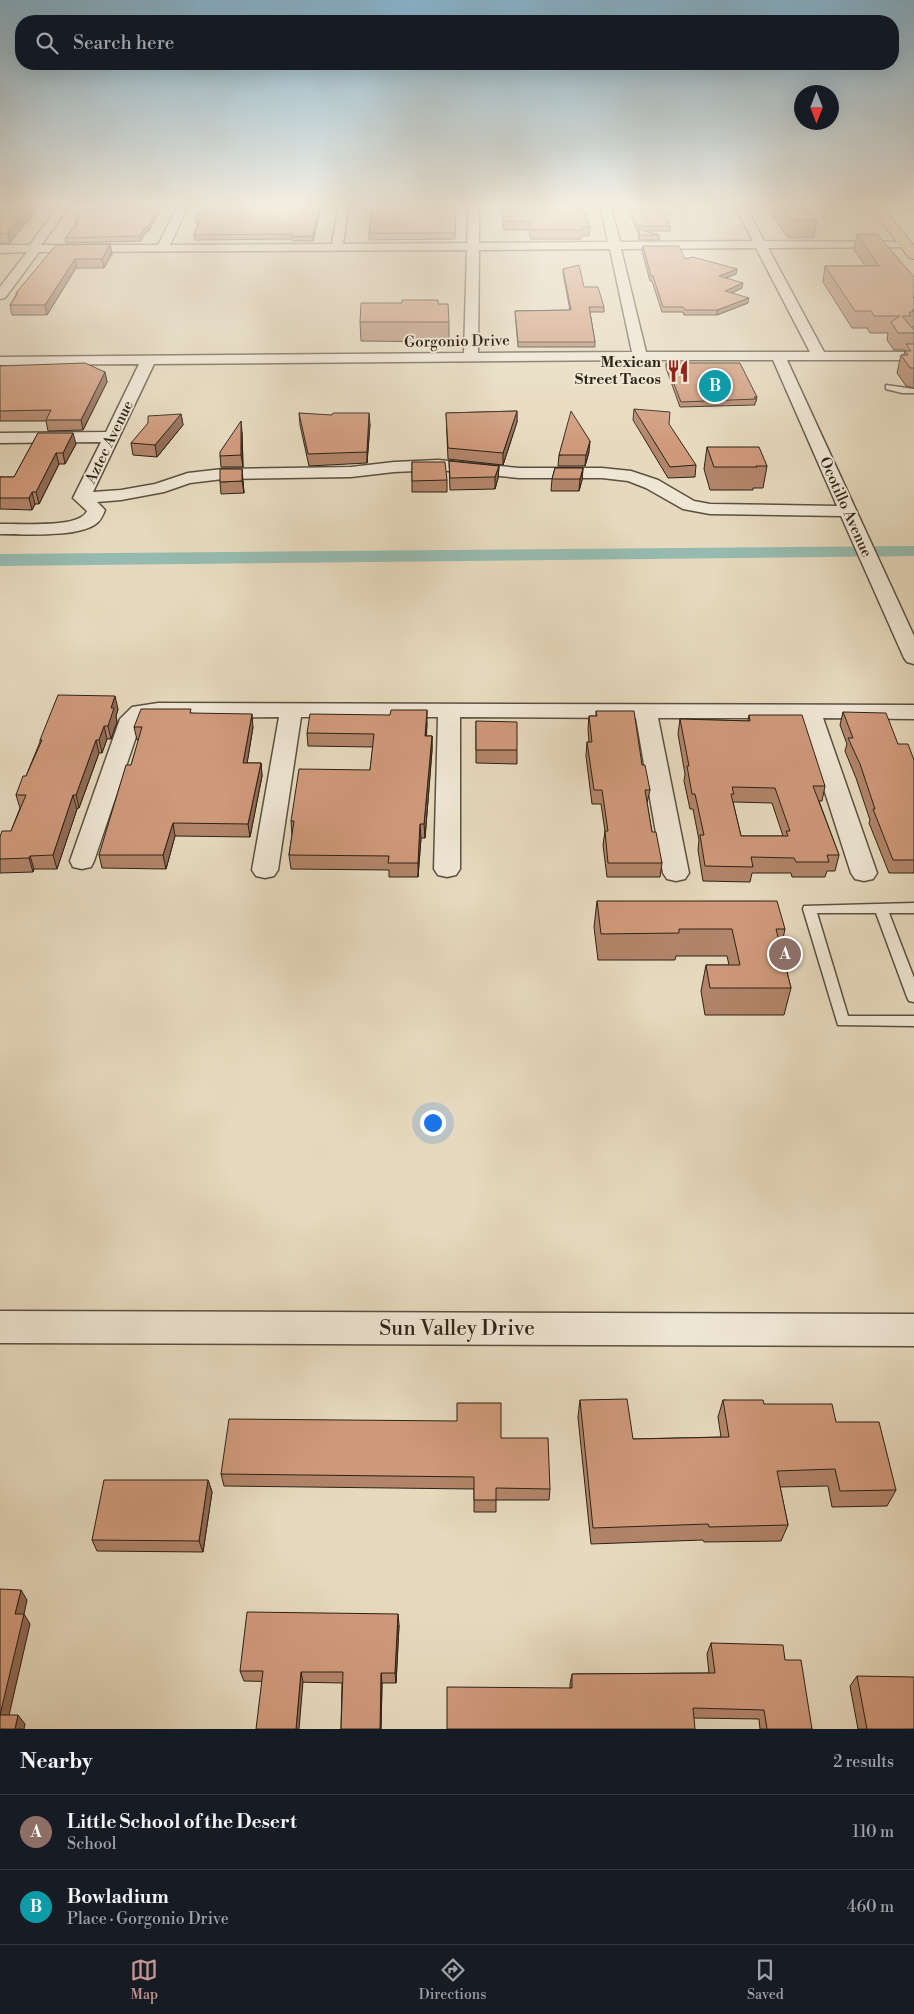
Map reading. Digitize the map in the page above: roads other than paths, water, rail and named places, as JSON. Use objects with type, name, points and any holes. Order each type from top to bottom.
[{"type":"street","points":[[0,295],[8,285]]},
{"type":"street","points":[[471,357],[473,285]]},
{"type":"street","points":[[624,285],[640,356]]},
{"type":"street","points":[[781,285],[819,356]]},
{"type":"street","name":"Ocotillo Avenue","points":[[778,356],[914,658]]},
{"type":"street","name":"Gorgonio Drive","points":[[0,361],[914,356]]},
{"type":"street","name":"Aztec Avenue","points":[[0,528],[64,527],[81,525],[92,519],[96,510],[82,498],[148,361]]},
{"type":"street","points":[[0,438],[111,437]]},
{"type":"street","points":[[82,498],[121,495],[158,488],[188,478],[223,474],[351,472],[394,466],[438,465],[519,473],[602,473],[631,476],[652,484],[689,505],[710,509],[848,510]]},
{"type":"street","points":[[82,861],[131,719],[140,712],[158,710],[914,712]]},
{"type":"street","points":[[265,870],[291,710]]},
{"type":"street","points":[[447,869],[449,711]]},
{"type":"street","points":[[646,712],[676,873]]},
{"type":"street","points":[[810,712],[864,873]]},
{"type":"street","name":"Sun Valley Drive","points":[[0,1326],[914,1330]]},
{"type":"lane","points":[[888,387],[902,391],[914,391]]},
{"type":"lane","points":[[881,908],[914,997]]},
{"type":"lane","points":[[914,908],[809,909],[844,1021],[914,1020]]},
{"type":"waterway","points":[[0,560],[914,551]]},
{"type":"place","name":"Mexican Street Tacos","points":[[678,371]]},
{"type":"place","name":"Bowladium","points":[[715,386]]},
{"type":"place","name":"Little School of the Desert","points":[[785,954]]}]
